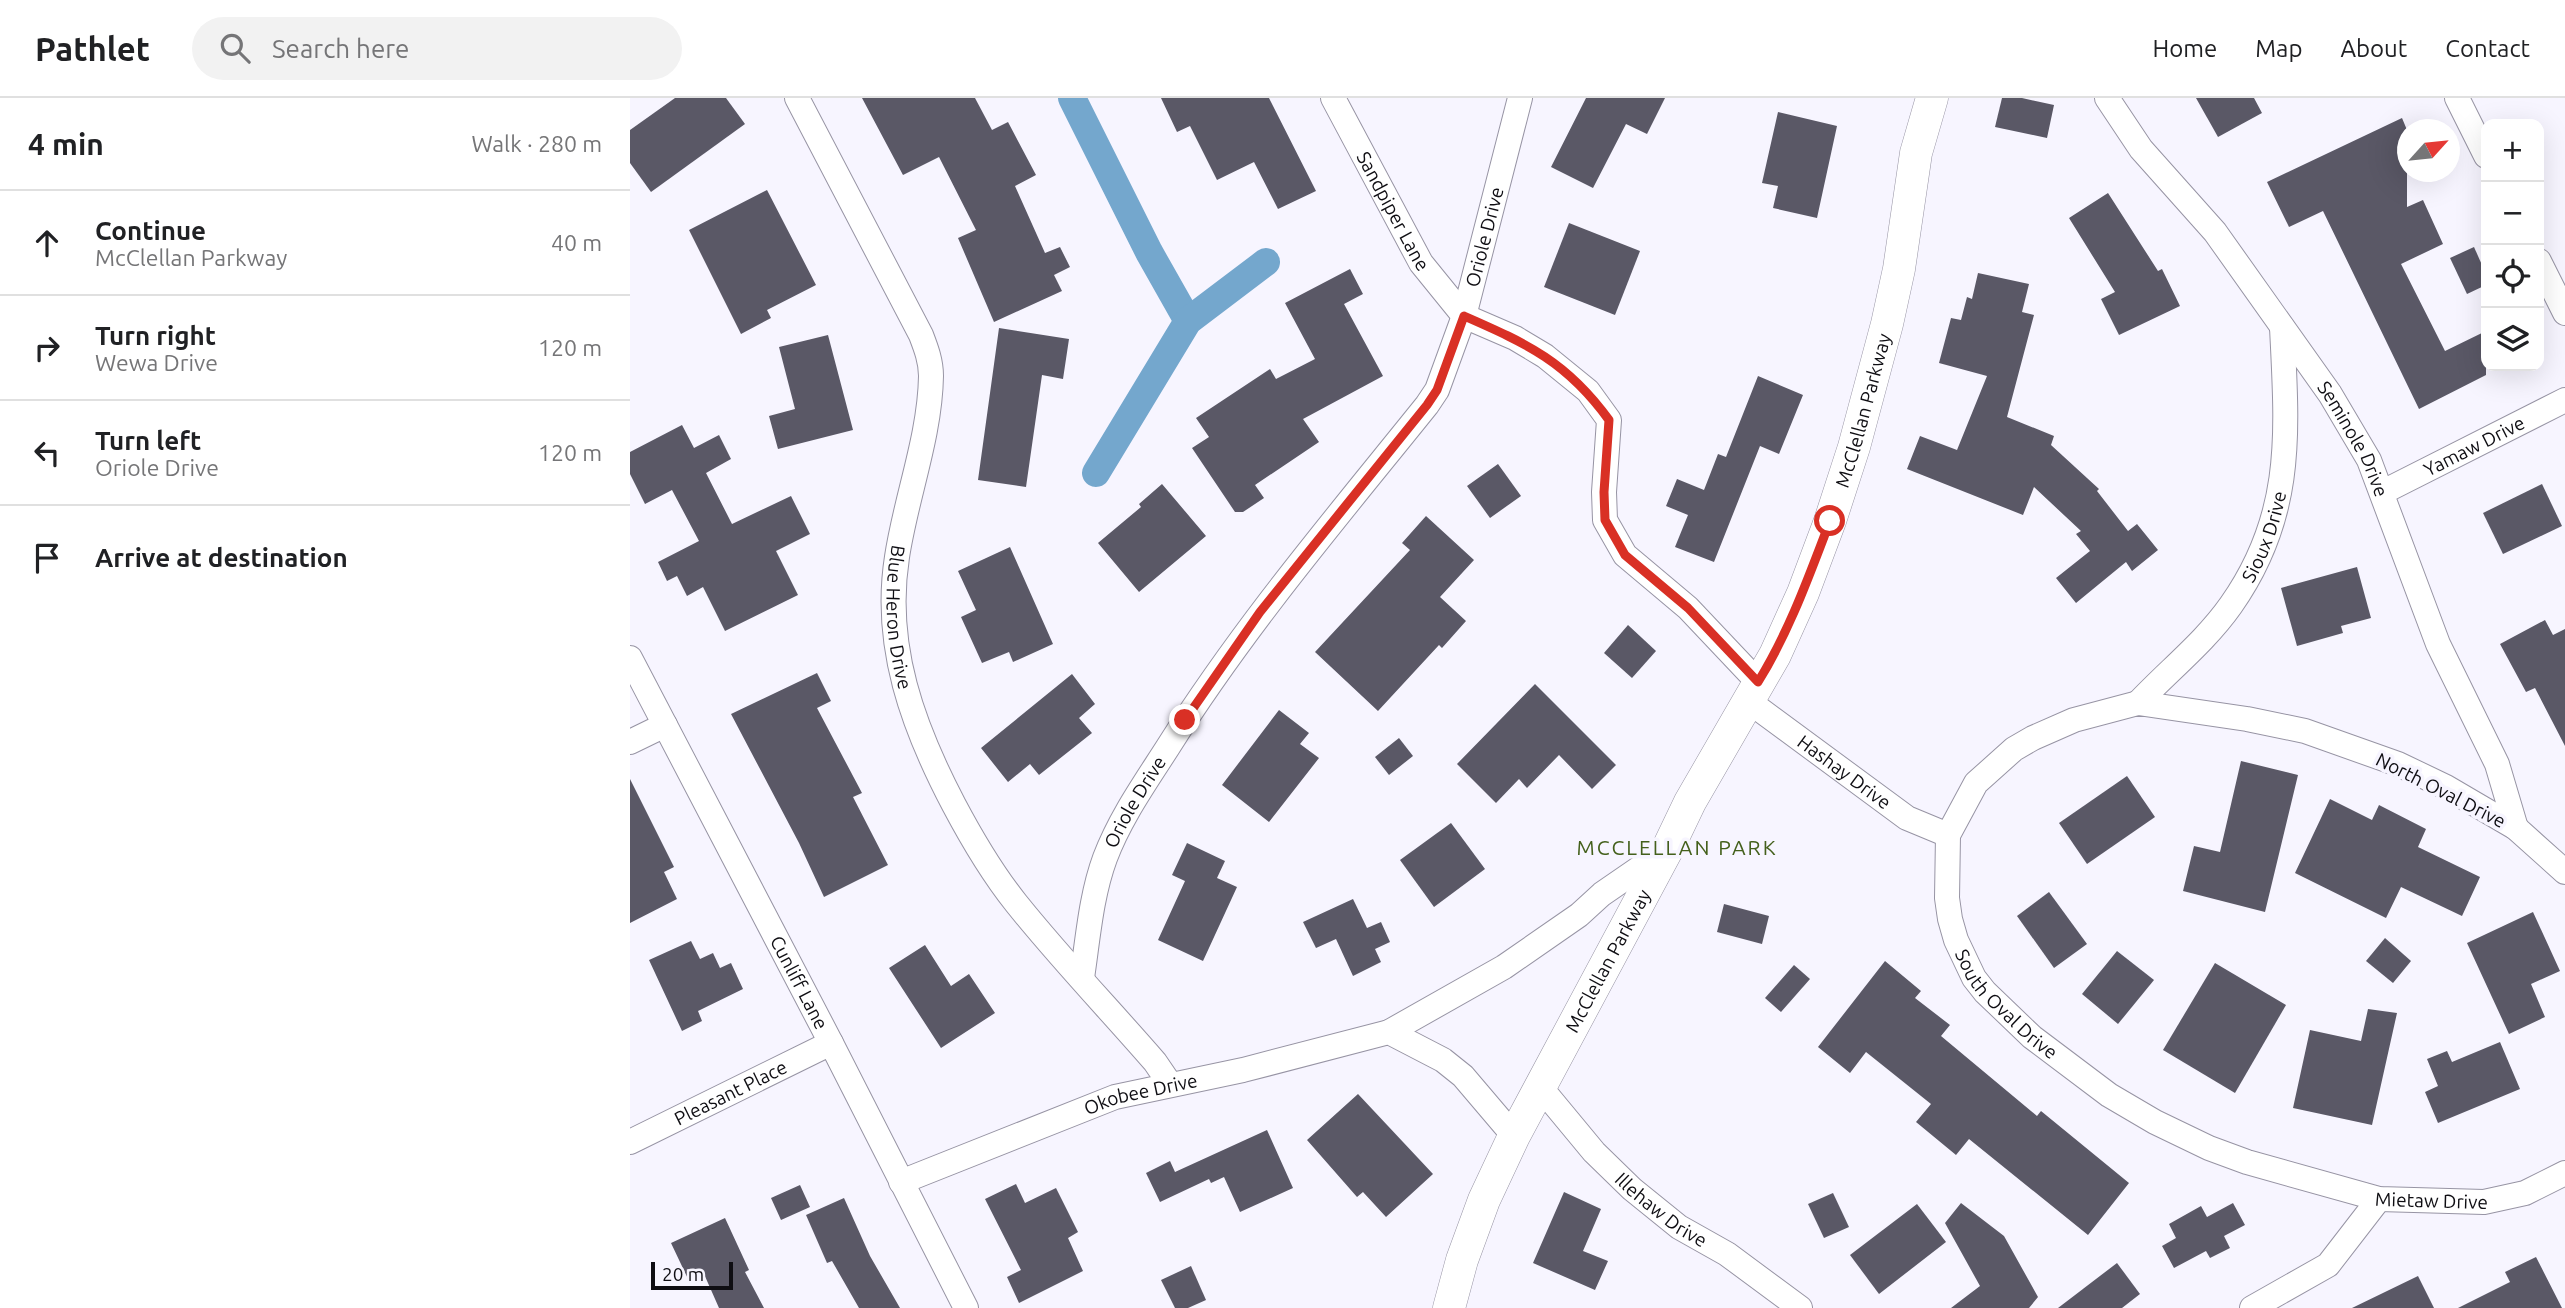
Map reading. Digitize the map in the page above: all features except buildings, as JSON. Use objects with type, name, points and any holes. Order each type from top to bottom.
[{"type":"street","name":"Blue Heron Drive","points":[[797,98],[921,335],[930,360],[931,376],[925,425],[897,558],[893,599],[894,628],[908,703],[930,759],[974,842],[1015,902],[1155,1062],[1170,1084]]},
{"type":"street","name":"Sandpiper Lane","points":[[1333,98],[1421,262],[1464,316]]},
{"type":"street","name":"Oriole Drive","points":[[1082,978],[1098,880],[1112,840],[1125,816],[1185,720],[1260,612],[1437,390],[1464,316],[1520,98]]},
{"type":"street","name":"McClellan Parkway","points":[[1449,1308],[1462,1260],[1484,1200],[1514,1136],[1667,850],[1689,802],[1775,655],[1802,593],[1854,447],[1887,324],[1899,269],[1916,153],[1932,98]]},
{"type":"street","name":"Seminole Drive","points":[[2107,98],[2141,149],[2215,232],[2330,394],[2369,460],[2438,644],[2497,764],[2516,828]]},
{"type":"street","points":[[2457,98],[2481,146]]},
{"type":"street","points":[[2544,271],[2565,313]]},
{"type":"street","name":"Hashay Drive","points":[[1464,316],[1525,344],[1570,374],[1588,391],[1609,420],[1604,492],[1605,520],[1625,555],[1688,608],[1752,691],[1907,818],[1948,835]]},
{"type":"street","name":"Sioux Drive","points":[[2138,703],[2231,606],[2254,568],[2264,545],[2280,494],[2285,464],[2287,425],[2282,327]]},
{"type":"street","name":"Yamaw Drive","points":[[2383,492],[2565,400]]},
{"type":"street","name":"Cunliff Lane","points":[[630,658],[966,1308]]},
{"type":"street","name":"North Oval Drive","points":[[2138,703],[2247,719],[2305,731],[2398,764],[2446,787],[2516,828],[2565,872]]},
{"type":"street","name":"South Oval Drive","points":[[2138,703],[2074,720],[2032,737],[2014,749],[1976,783],[1948,835],[1947,898],[1956,940],[1974,978],[1984,992],[2032,1037],[2109,1095],[2155,1122],[2210,1149],[2247,1162],[2379,1199]]},
{"type":"street","points":[[630,742],[665,725]]},
{"type":"street","name":"Okobee Drive","points":[[901,1182],[1115,1097],[1243,1070],[1389,1032],[1504,967],[1579,915],[1602,894],[1667,850]]},
{"type":"street","points":[[1389,1032],[1443,1060],[1463,1076],[1514,1136]]},
{"type":"street","name":"Pleasant Place","points":[[630,1142],[831,1043]]},
{"type":"street","name":"Illehaw Drive","points":[[1541,1088],[1594,1152],[1632,1189],[1679,1227],[1727,1254],[1800,1308]]},
{"type":"street","name":"Mietaw Drive","points":[[2252,1308],[2328,1265],[2379,1199],[2484,1202],[2525,1194],[2565,1173]]},
{"type":"waterway","points":[[1072,98],[1149,252],[1188,321]]},
{"type":"waterway","points":[[1096,473],[1188,321],[1266,262]]},
{"type":"district","name":"MCCLELLAN PARK","points":[[1677,848]]},
{"type":"route","points":[[1185,720],[1260,612],[1427,405],[1437,390],[1464,316],[1515,338],[1545,356],[1588,391],[1609,420],[1604,492],[1605,520],[1625,555],[1688,608],[1758,682],[1775,655],[1830,521]]}]
